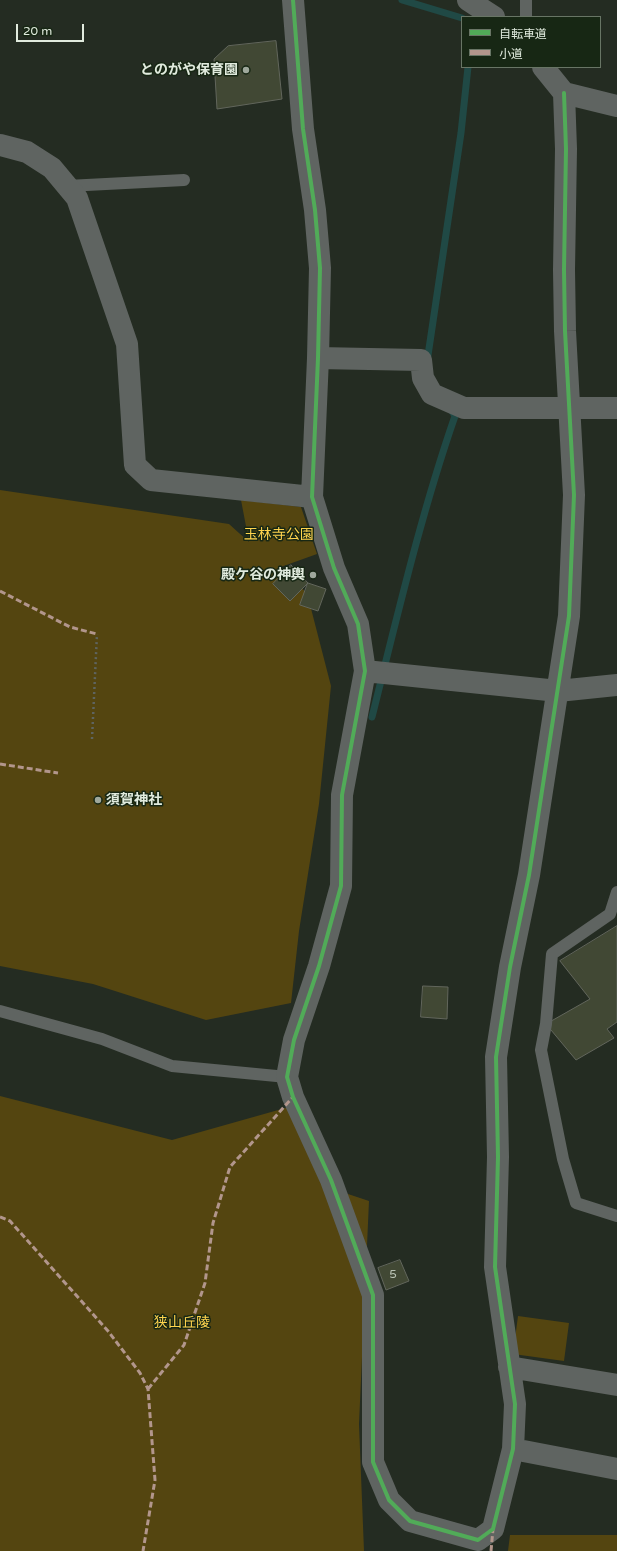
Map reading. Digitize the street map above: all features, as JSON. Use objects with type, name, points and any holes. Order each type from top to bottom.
[{"type":"street","points":[[293,0],[303,129],[315,210],[320,268],[312,497],[334,568],[358,624],[365,672],[342,795],[341,886],[319,966],[294,1040],[287,1077],[293,1097],[331,1180],[373,1295],[373,1462],[389,1500],[410,1521],[478,1540],[493,1529],[513,1449],[515,1404],[495,1267],[498,1157],[496,1058],[510,967],[529,875],[569,616],[574,503],[565,331],[564,270],[566,149],[564,93],[544,68]]},
{"type":"street","points":[[468,0],[492,16]]},
{"type":"street","points":[[564,93],[617,106]]},
{"type":"street","points":[[0,145],[27,152],[52,168],[77,198],[127,344],[135,465],[151,480],[312,497]]},
{"type":"street","points":[[318,358],[421,360],[423,378],[432,394],[464,408],[617,408]]},
{"type":"street","points":[[365,672],[558,691],[617,685]]},
{"type":"street","points":[[509,1367],[617,1385]]},
{"type":"street","points":[[513,1449],[617,1470]]},
{"type":"lane","points":[[526,0],[526,16]]},
{"type":"lane","points":[[67,186],[184,180]]},
{"type":"lane","points":[[617,892],[610,914],[552,954],[546,1024],[541,1050],[564,1160],[576,1203],[617,1216]]},
{"type":"lane","points":[[0,1012],[102,1039],[172,1066],[287,1077]]},
{"type":"path","points":[[92,739],[97,634]]},
{"type":"green space","name":"玉林寺公園","points":[[0,490],[229,524],[249,542],[241,500],[301,507],[317,554],[278,568],[307,593],[331,686],[319,804],[299,931],[291,1003],[206,1020],[93,984],[0,966]]},
{"type":"green space","name":"狭山丘陵","points":[[0,1096],[172,1140],[296,1105],[324,1186],[369,1201],[359,1424],[364,1551],[0,1551]]},
{"type":"green space","points":[[518,1316],[569,1323],[564,1361],[513,1354]]},
{"type":"green space","points":[[510,1535],[617,1535],[617,1551],[508,1551]]},
{"type":"building","points":[[276,41],[282,99],[217,109],[214,59],[228,46]]},
{"type":"building","points":[[291,565],[308,583],[290,601],[273,584]]},
{"type":"building","points":[[308,583],[326,589],[318,611],[300,605]]},
{"type":"building","points":[[617,926],[617,1022],[607,1029],[614,1038],[576,1060],[546,1024],[590,999],[560,961]]},
{"type":"building","points":[[423,986],[448,987],[447,1019],[421,1017]]},
{"type":"building","points":[[400,1260],[409,1281],[386,1290],[378,1268]]},
{"type":"waterway","points":[[402,0],[461,18]]},
{"type":"waterway","points":[[427,362],[461,133],[468,68]]},
{"type":"waterway","points":[[372,717],[420,528],[455,416],[450,408]]},
{"type":"marked path","points":[[0,591],[70,627],[97,634]]},
{"type":"marked path","points":[[0,764],[58,773]]},
{"type":"marked path","points":[[148,1389],[184,1345],[205,1283],[213,1223],[230,1167],[293,1097]]},
{"type":"marked path","points":[[0,1217],[10,1221],[108,1331],[140,1373],[148,1389],[155,1480],[143,1551]]},
{"type":"marked path","points":[[491,1551],[493,1529]]},
{"type":"cycle path","points":[[293,0],[303,129],[315,210],[320,268],[312,497],[334,568],[358,624],[365,671],[342,795],[341,886],[319,966],[294,1040],[287,1077],[293,1097],[331,1180],[373,1295],[373,1462],[389,1500],[410,1521],[478,1540],[493,1529],[513,1449],[515,1404],[495,1267],[498,1157],[496,1057],[510,967],[529,875],[569,616],[574,495],[565,331],[564,270],[566,149],[564,93]]},
{"type":"place","name":"とのがや保育園","points":[[246,70]]},
{"type":"place","name":"殿ケ谷の神輿","points":[[313,575]]},
{"type":"place","name":"須賀神社","points":[[98,800]]}]
